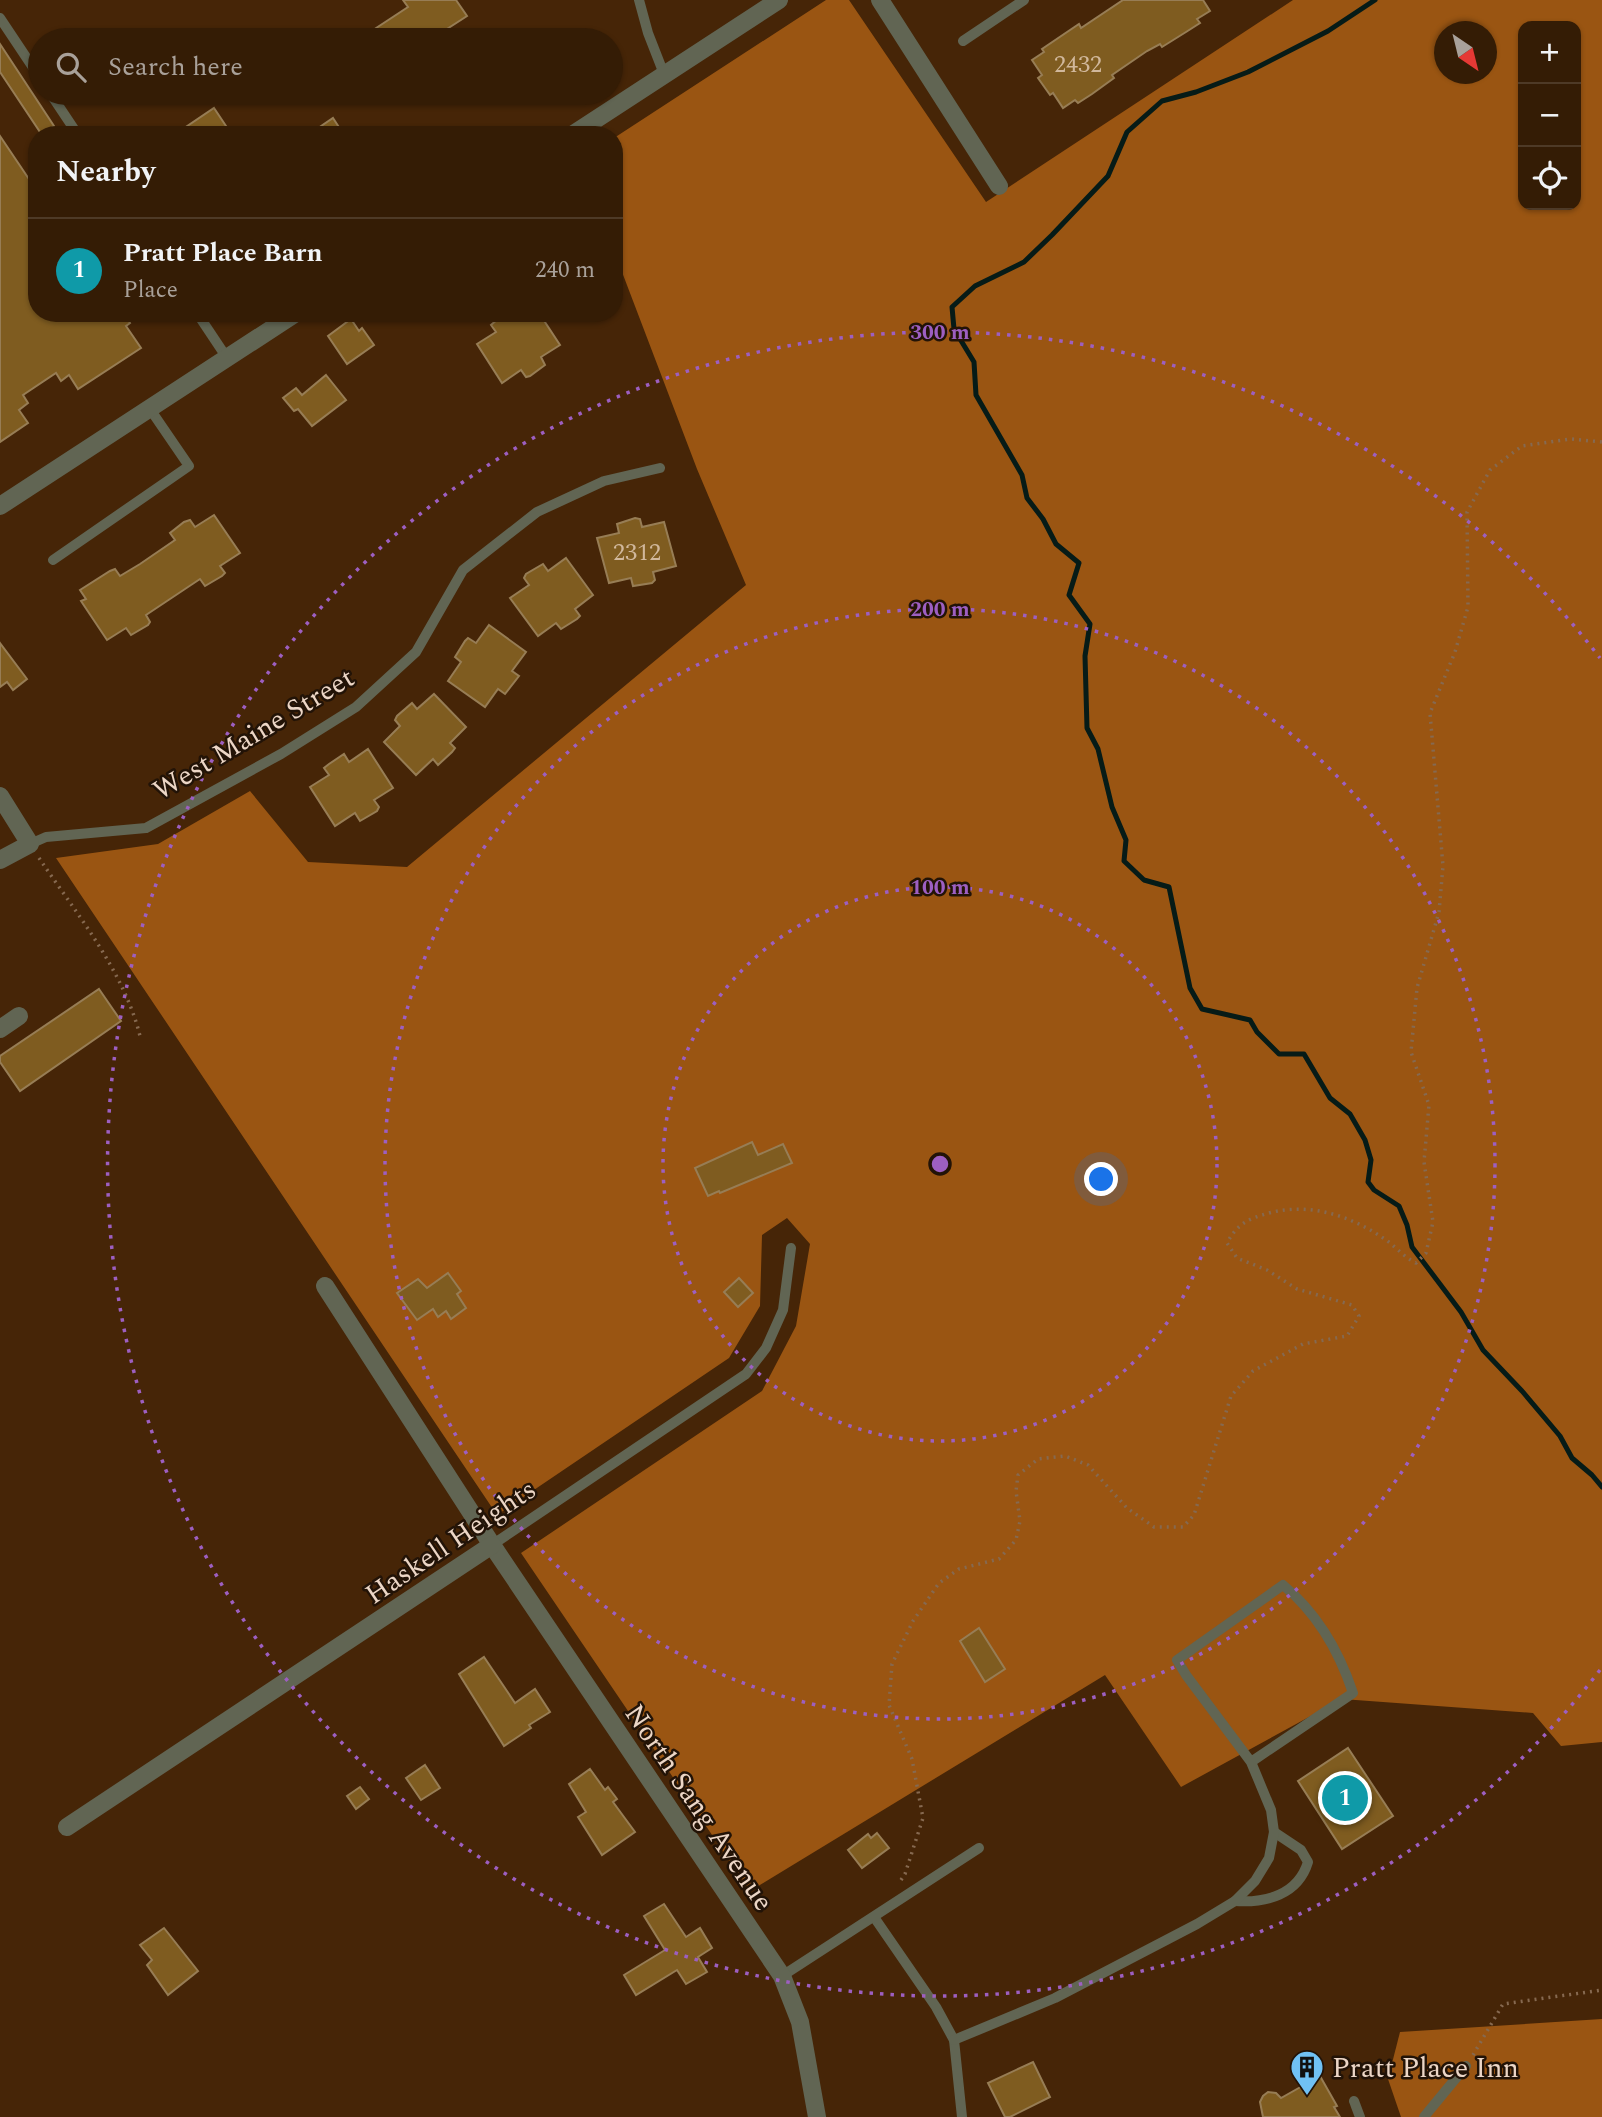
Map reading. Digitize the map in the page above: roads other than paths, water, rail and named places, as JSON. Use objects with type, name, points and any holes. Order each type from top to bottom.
[{"type":"street","points":[[623,102],[779,0]]},
{"type":"street","points":[[880,0],[999,186]]},
{"type":"street","points":[[586,126],[618,105]]},
{"type":"street","points":[[0,506],[282,322]]},
{"type":"street","points":[[0,796],[30,844]]},
{"type":"street","name":"West Maine Street","points":[[0,860],[30,844]]},
{"type":"street","points":[[0,1029],[19,1016]]},
{"type":"street","name":"North Sang Avenue","points":[[325,1286],[492,1545],[782,1976],[800,2022],[817,2117]]},
{"type":"street","name":"Haskell Heights","points":[[67,1827],[492,1545]]},
{"type":"lane","points":[[639,0],[664,75]]},
{"type":"lane","points":[[963,41],[1024,0]]},
{"type":"lane","points":[[0,18],[28,60]]},
{"type":"lane","points":[[58,105],[72,126]]},
{"type":"lane","points":[[203,322],[227,358]]},
{"type":"lane","points":[[53,560],[189,466],[150,409]]},
{"type":"lane","name":"West Maine Street","points":[[30,844],[46,837],[146,828],[281,754],[356,707],[416,652],[463,570],[537,512],[604,481],[660,468]]},
{"type":"lane","name":"Haskell Heights","points":[[492,1545],[746,1374],[765,1348],[783,1310],[791,1248]]},
{"type":"lane","points":[[954,2040],[1055,1998],[1197,1924],[1235,1901],[1255,1881],[1269,1858],[1274,1832],[1271,1810],[1251,1762],[1177,1660],[1283,1585],[1297,1597],[1327,1633],[1353,1692],[1251,1762]]},
{"type":"lane","points":[[1235,1901],[1256,1902],[1283,1894],[1304,1877],[1308,1862],[1301,1850],[1274,1832]]},
{"type":"lane","points":[[782,1976],[979,1848]]},
{"type":"lane","points":[[874,1917],[936,2007],[954,2040],[962,2117]]},
{"type":"lane","points":[[1424,2117],[1466,2066]]},
{"type":"lane","points":[[1354,2101],[1360,2117]]},
{"type":"waterway","points":[[1375,0],[1328,31],[1248,72],[1196,92],[1162,101],[1127,132],[1108,176],[1052,235],[1024,262],[975,286],[952,307],[954,329],[974,362],[976,395],[1022,475],[1027,498],[1043,519],[1056,544],[1079,563],[1069,595],[1090,624],[1085,656],[1087,728],[1098,749],[1112,807],[1126,840],[1124,861],[1144,880],[1169,887],[1190,988],[1202,1009],[1250,1020],[1257,1032],[1279,1054],[1304,1054],[1330,1098],[1350,1114],[1365,1140],[1371,1160],[1368,1182],[1374,1190],[1399,1206],[1412,1247],[1461,1312],[1483,1350],[1560,1436],[1572,1458],[1602,1487]]},
{"type":"place","name":"Pratt Place Barn","points":[[1345,1798]]},
{"type":"place","name":"Pratt Place Inn","points":[[1307,2097]]}]
